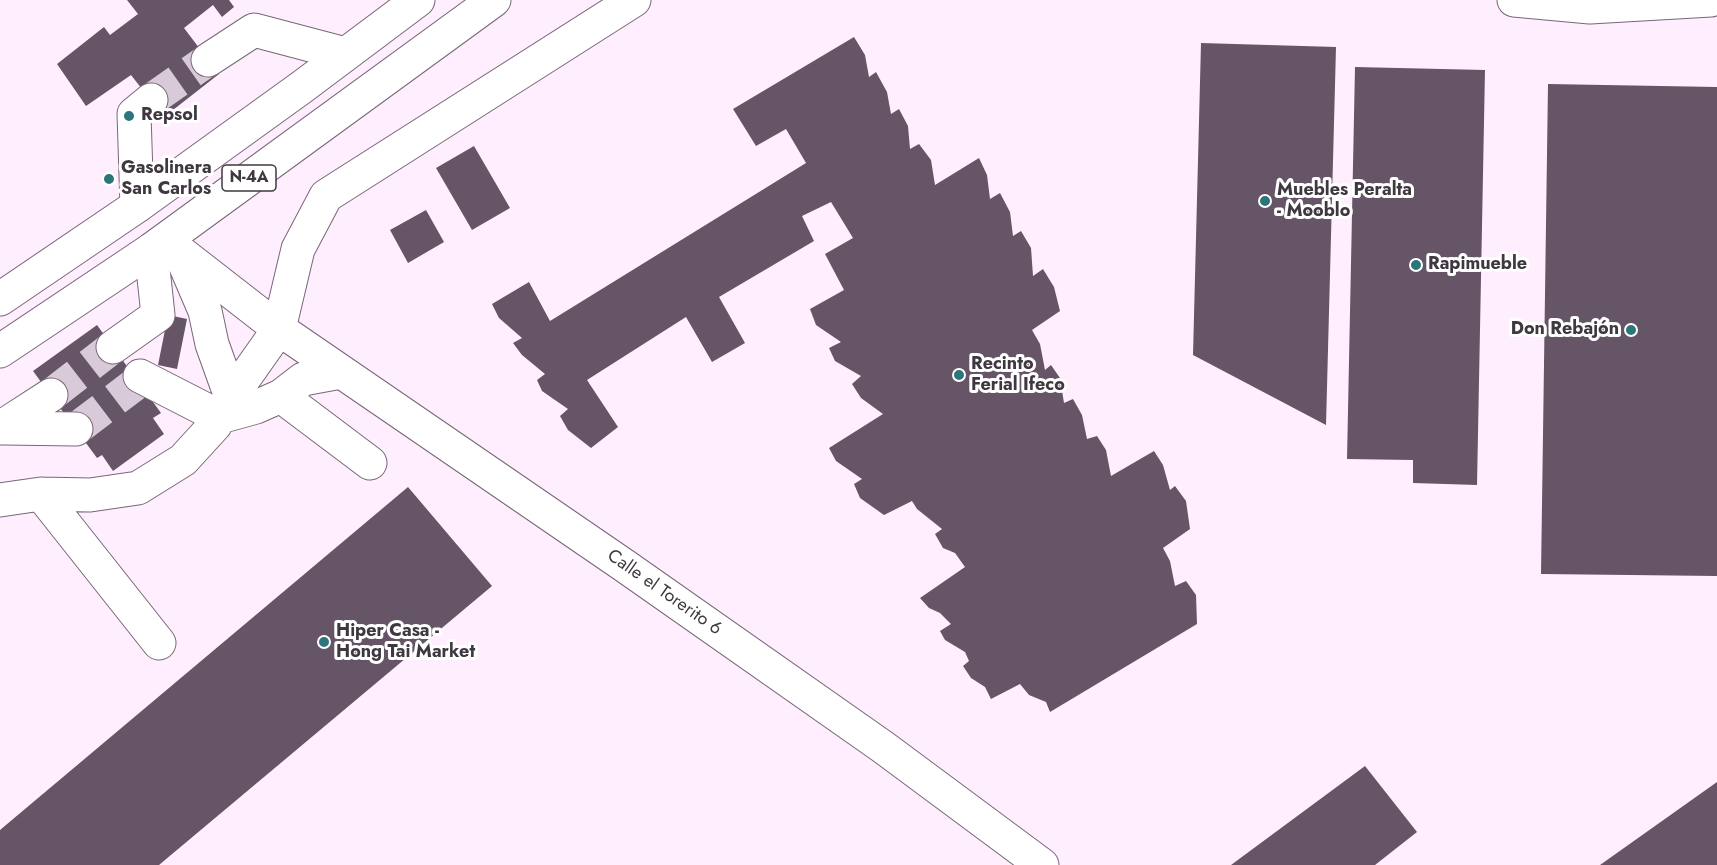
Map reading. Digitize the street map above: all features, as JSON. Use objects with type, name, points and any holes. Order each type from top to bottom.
[{"type":"street","name":"N-4A","points":[[0,299],[137,206],[418,0]]},
{"type":"street","name":"N-4A","points":[[0,351],[167,246],[495,0]]},
{"type":"street","points":[[0,500],[41,494],[90,495],[138,488],[183,460],[225,407],[279,329],[298,249],[326,196],[634,0]]},
{"type":"street","points":[[1514,0],[1590,7],[1711,0]]},
{"type":"street","points":[[208,60],[254,30],[345,54]]},
{"type":"street","points":[[137,206],[134,114],[151,100]]},
{"type":"street","points":[[167,246],[158,315],[139,379],[225,407],[256,407],[280,396],[303,379],[341,372]]},
{"type":"street","points":[[167,246],[205,311],[225,407]]},
{"type":"street","name":"Calle el Torerito 6","points":[[167,246],[279,329],[883,747],[1042,865]]},
{"type":"street","points":[[113,347],[158,315]]},
{"type":"street","points":[[2,428],[51,395]]},
{"type":"street","points":[[280,396],[370,464]]},
{"type":"street","points":[[2,428],[76,429]]},
{"type":"street","points":[[41,494],[159,643]]},
{"type":"building","points":[[127,0],[229,0],[234,7],[222,17],[213,5],[184,28],[219,74],[164,117],[131,75],[86,106],[57,64],[104,27],[110,35],[138,14]]},
{"type":"building","name":"Recinto Ferial Ifeco","points":[[854,37],[865,55],[869,77],[876,72],[887,92],[891,114],[899,109],[908,126],[910,149],[919,144],[931,160],[935,185],[979,158],[987,175],[990,199],[1000,193],[1010,212],[1013,236],[1021,231],[1031,248],[1033,276],[1043,269],[1054,287],[1060,311],[1032,330],[1040,344],[1045,370],[1051,365],[1060,378],[1064,403],[1073,399],[1082,415],[1087,439],[1097,436],[1106,450],[1111,476],[1154,451],[1163,465],[1170,490],[1175,486],[1186,501],[1190,529],[1163,548],[1170,561],[1175,586],[1186,581],[1196,595],[1197,624],[1050,712],[1046,702],[1029,695],[1020,684],[991,699],[985,687],[971,678],[963,666],[969,661],[965,652],[945,640],[940,631],[951,624],[940,613],[929,608],[920,598],[965,567],[955,553],[943,548],[935,534],[942,529],[917,509],[912,501],[884,515],[860,498],[854,484],[862,479],[836,461],[829,448],[883,414],[861,398],[852,384],[861,376],[835,361],[829,348],[841,342],[816,325],[810,309],[844,290],[825,254],[853,238],[831,202],[802,216],[814,241],[719,297],[745,343],[712,362],[686,317],[587,380],[618,427],[591,448],[568,430],[560,416],[568,409],[542,391],[537,380],[545,374],[522,355],[513,343],[522,338],[499,318],[492,304],[529,282],[550,321],[806,163],[786,129],[756,146],[733,109]]},
{"type":"building","name":"Muebles Peralta - Mooblo","points":[[1201,43],[1336,47],[1326,425],[1193,355]]},
{"type":"building","name":"Rapimueble","points":[[1355,67],[1485,70],[1477,485],[1413,483],[1413,460],[1347,459]]},
{"type":"building","name":"Don Rebajón","points":[[1548,84],[1717,87],[1717,576],[1541,574]]},
{"type":"building","points":[[474,146],[510,208],[472,230],[436,168]]},
{"type":"building","points":[[426,210],[444,242],[408,263],[390,230]]},
{"type":"building","points":[[168,315],[187,319],[177,369],[158,365]]},
{"type":"building","points":[[97,325],[161,413],[153,418],[164,434],[113,471],[102,455],[97,458],[33,371]]},
{"type":"building","name":"Hiper Casa - Hong Tai Market","points":[[408,487],[492,586],[159,865],[0,865],[0,830]]},
{"type":"building","points":[[1365,766],[1417,832],[1375,865],[1231,865]]},
{"type":"building","points":[[1717,782],[1717,865],[1600,865]]},
{"type":"tunnel","points":[[151,100],[208,60]]},
{"type":"tunnel","points":[[51,395],[113,347]]},
{"type":"tunnel","points":[[76,429],[138,382]]},
{"type":"place","name":"Repsol","points":[[129,116]]},
{"type":"place","name":"Gasolinera San Carlos","points":[[109,179]]},
{"type":"place","name":"Muebles Peralta - Mooblo","points":[[1265,201]]},
{"type":"place","name":"Rapimueble","points":[[1416,265]]},
{"type":"place","name":"Don Rebajón","points":[[1631,330]]},
{"type":"place","name":"Recinto Ferial Ifeco","points":[[959,375]]},
{"type":"place","name":"Hiper Casa - Hong Tai Market","points":[[324,642]]}]
